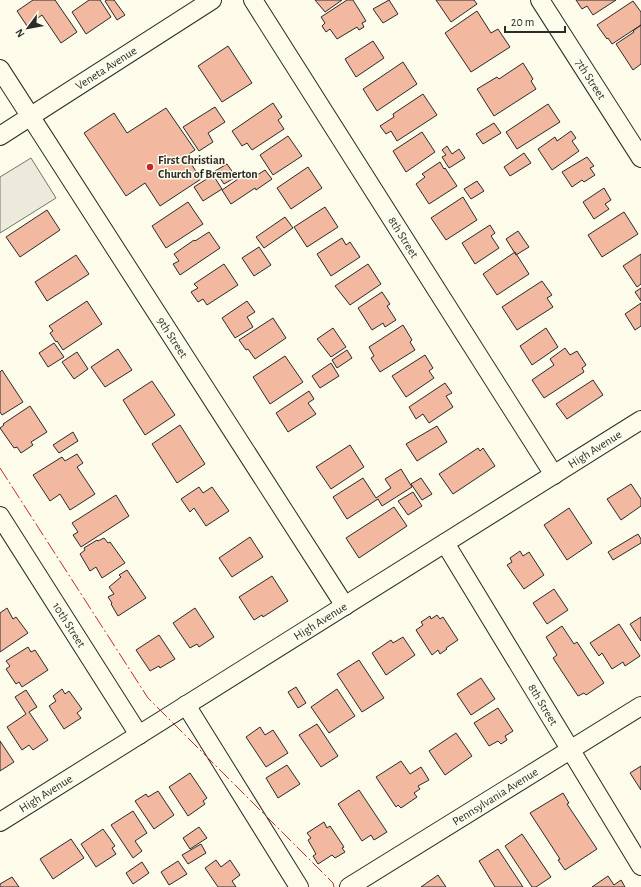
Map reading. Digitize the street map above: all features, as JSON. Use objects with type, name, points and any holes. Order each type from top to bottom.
[{"type":"street","name":"Veneta Avenue","points":[[0,136],[212,0]]},
{"type":"street","name":"8th Street","points":[[253,0],[554,475]]},
{"type":"street","name":"7th Street","points":[[540,0],[641,158]]},
{"type":"street","name":"9th Street","points":[[0,69],[345,606]]},
{"type":"street","name":"High Avenue","points":[[0,822],[641,420]]},
{"type":"street","name":"10th Street","points":[[0,516],[139,735]]},
{"type":"street","name":"8th Street","points":[[445,543],[641,866]]},
{"type":"street","points":[[186,706],[299,887]]},
{"type":"street","name":"Pennsylvania Avenue","points":[[349,887],[641,706]]},
{"type":"shaded area","points":[[31,158],[56,198],[0,233],[0,177]]},
{"type":"building","points":[[33,0],[55,0],[77,32],[61,43],[42,15],[27,26],[17,11]]},
{"type":"building","points":[[89,0],[100,0],[111,17],[86,34],[72,12]]},
{"type":"building","points":[[114,0],[125,15],[117,20],[105,1]]},
{"type":"building","points":[[315,0],[342,0],[325,12]]},
{"type":"building","points":[[347,0],[353,0],[366,21],[362,23],[364,27],[359,30],[357,27],[337,39],[330,29],[326,32],[322,26],[325,23],[321,17]]},
{"type":"building","points":[[389,0],[398,14],[383,23],[373,9]]},
{"type":"building","points":[[436,0],[474,0],[477,4],[451,22]]},
{"type":"building","points":[[576,0],[616,0],[593,15],[587,6],[582,9]]},
{"type":"building","points":[[633,1],[641,12],[641,25],[612,44],[597,25]]},
{"type":"building","points":[[477,11],[491,33],[498,29],[510,47],[471,72],[445,33]]},
{"type":"building","points":[[641,25],[641,64],[633,70],[616,44],[634,32],[633,31]]},
{"type":"building","points":[[373,41],[384,58],[356,77],[345,59]]},
{"type":"building","points":[[228,46],[252,83],[222,102],[198,66]]},
{"type":"building","points":[[403,62],[417,84],[377,111],[363,89]]},
{"type":"building","points":[[523,63],[533,79],[531,81],[536,89],[494,116],[477,89],[497,77],[499,79]]},
{"type":"building","points":[[423,94],[437,115],[397,141],[391,131],[386,134],[380,126],[394,117],[393,114]]},
{"type":"building","points":[[273,103],[282,117],[278,120],[284,129],[252,150],[247,143],[242,146],[232,131]]},
{"type":"building","points":[[548,104],[560,122],[517,149],[506,132]]},
{"type":"building","points":[[215,107],[225,122],[208,133],[213,142],[199,151],[183,127]]},
{"type":"building","name":"First Christian Church of Bremerton","points":[[166,108],[195,150],[186,156],[201,179],[160,206],[145,183],[126,196],[84,133],[114,113],[127,133]]},
{"type":"building","points":[[494,123],[501,133],[483,144],[476,134]]},
{"type":"building","points":[[571,131],[576,138],[572,141],[579,151],[552,170],[538,149],[555,137],[557,141]]},
{"type":"building","points":[[422,132],[435,152],[406,172],[393,151]]},
{"type":"building","points":[[288,136],[302,156],[273,175],[260,155]]},
{"type":"building","points":[[447,146],[452,154],[459,149],[465,158],[449,168],[442,157],[446,155],[442,150]]},
{"type":"building","points":[[524,153],[531,163],[510,176],[504,167]]},
{"type":"building","points":[[587,157],[594,166],[590,168],[595,175],[584,182],[582,180],[572,187],[562,172]]},
{"type":"building","points":[[440,162],[457,186],[429,204],[416,184],[425,177],[422,174]]},
{"type":"building","points":[[227,164],[236,177],[224,184],[215,171]]},
{"type":"building","points":[[308,167],[322,188],[291,209],[277,188]]},
{"type":"building","points":[[265,170],[272,179],[231,204],[222,190],[238,179],[237,177],[246,172],[251,179]]},
{"type":"building","points":[[213,175],[222,189],[203,201],[194,187]]},
{"type":"building","points":[[477,181],[484,191],[471,199],[464,189]]},
{"type":"building","points":[[604,188],[611,200],[605,204],[609,209],[594,219],[583,202]]},
{"type":"building","points":[[463,197],[477,220],[446,240],[431,218]]},
{"type":"building","points":[[188,202],[203,224],[166,248],[152,226]]},
{"type":"building","points":[[325,207],[338,227],[307,247],[294,227]]},
{"type":"building","points":[[47,210],[60,230],[20,257],[6,237]]},
{"type":"building","points":[[624,212],[638,234],[602,257],[588,235]]},
{"type":"building","points":[[285,217],[293,228],[264,248],[256,237]]},
{"type":"building","points":[[490,225],[495,233],[491,236],[499,248],[475,264],[462,243]]},
{"type":"building","points":[[518,231],[529,247],[516,255],[506,239]]},
{"type":"building","points":[[209,232],[220,248],[180,275],[173,264],[179,261],[174,254],[194,240],[195,241]]},
{"type":"building","points":[[342,238],[346,245],[350,242],[360,257],[331,276],[317,254]]},
{"type":"building","points":[[259,247],[271,265],[254,276],[242,258]]},
{"type":"building","points":[[515,252],[529,274],[497,295],[483,274]]},
{"type":"building","points":[[641,254],[641,284],[637,287],[623,266]]},
{"type":"building","points":[[76,255],[89,274],[47,301],[35,282]]},
{"type":"building","points":[[224,264],[238,285],[207,305],[203,299],[198,302],[191,292],[198,288],[194,284]]},
{"type":"building","points":[[368,264],[381,284],[350,305],[335,286]]},
{"type":"building","points":[[542,281],[552,295],[547,298],[553,307],[517,330],[502,307]]},
{"type":"building","points":[[641,288],[641,301],[635,292]]},
{"type":"building","points":[[382,292],[390,304],[387,306],[396,320],[385,327],[383,323],[372,330],[358,308]]},
{"type":"building","points":[[87,301],[102,324],[63,350],[50,333],[53,331],[49,326]]},
{"type":"building","points":[[247,301],[255,312],[247,317],[253,327],[235,338],[222,318]]},
{"type":"building","points":[[641,303],[641,326],[635,330],[625,314]]},
{"type":"building","points":[[273,318],[286,338],[255,359],[239,340]]},
{"type":"building","points":[[403,325],[412,340],[410,342],[415,350],[380,372],[371,358],[374,356],[369,347]]},
{"type":"building","points":[[333,328],[346,347],[331,357],[317,339]]},
{"type":"building","points":[[546,328],[558,347],[532,365],[520,346]]},
{"type":"building","points":[[54,343],[64,357],[48,367],[39,353]]},
{"type":"building","points":[[565,348],[570,355],[577,351],[586,365],[582,368],[584,372],[544,398],[532,380],[554,365],[550,359]]},
{"type":"building","points":[[118,349],[132,370],[105,387],[91,367]]},
{"type":"building","points":[[347,350],[352,358],[337,368],[332,360]]},
{"type":"building","points":[[77,352],[88,369],[74,379],[62,362]]},
{"type":"building","points":[[425,355],[433,368],[429,371],[434,378],[406,397],[392,376]]},
{"type":"building","points":[[285,356],[303,382],[270,404],[253,377]]},
{"type":"building","points":[[331,363],[339,376],[320,388],[312,376]]},
{"type":"building","points":[[2,370],[23,402],[2,415],[0,412],[0,372]]},
{"type":"building","points":[[593,380],[603,395],[567,419],[556,404]]},
{"type":"building","points":[[152,381],[175,415],[145,435],[123,400]]},
{"type":"building","points":[[445,383],[452,393],[446,396],[453,407],[429,423],[423,414],[416,419],[409,407]]},
{"type":"building","points":[[309,391],[314,399],[308,403],[316,414],[288,432],[276,413]]},
{"type":"building","points":[[30,406],[47,432],[31,442],[33,445],[21,453],[17,447],[14,448],[0,428],[4,425],[3,424]]},
{"type":"building","points":[[180,425],[205,464],[177,483],[152,444]]},
{"type":"building","points":[[437,426],[447,442],[417,461],[406,444]]},
{"type":"building","points":[[73,432],[78,441],[59,453],[53,445]]},
{"type":"building","points":[[350,445],[364,467],[331,489],[316,467]]},
{"type":"building","points":[[478,448],[480,451],[483,448],[495,466],[453,494],[439,474]]},
{"type":"building","points":[[77,454],[83,463],[77,467],[95,494],[70,510],[60,494],[50,501],[33,475],[62,457],[65,461]]},
{"type":"building","points":[[401,469],[412,487],[382,506],[378,499],[347,519],[333,497],[363,478],[376,498],[391,488],[385,479]]},
{"type":"building","points":[[421,478],[432,494],[422,500],[411,484]]},
{"type":"building","points":[[631,484],[641,499],[641,506],[621,520],[607,499]]},
{"type":"building","points":[[199,487],[203,493],[212,487],[229,511],[206,526],[194,508],[190,512],[181,499]]},
{"type":"building","points":[[413,492],[422,506],[408,515],[398,501]]},
{"type":"building","points":[[116,495],[129,516],[81,547],[73,535],[78,532],[72,523]]},
{"type":"building","points":[[394,507],[407,526],[359,558],[346,538]]},
{"type":"building","points":[[569,508],[592,543],[567,560],[544,525]]},
{"type":"building","points":[[638,534],[641,539],[641,543],[613,560],[608,552]]},
{"type":"building","points":[[250,537],[263,557],[232,577],[219,558]]},
{"type":"building","points":[[104,538],[108,543],[110,542],[125,563],[102,578],[96,567],[90,571],[80,554],[85,550],[84,548],[97,540],[98,541]]},
{"type":"building","points":[[520,551],[523,556],[529,552],[544,575],[524,589],[507,565],[512,562],[510,558]]},
{"type":"building","points":[[127,570],[146,598],[118,616],[108,597],[114,594],[109,587],[121,577],[119,575]]},
{"type":"building","points":[[272,576],[288,601],[263,617],[262,615],[254,620],[239,597]]},
{"type":"building","points":[[554,589],[568,610],[547,624],[533,603]]},
{"type":"building","points":[[7,608],[13,619],[16,617],[28,633],[0,652],[0,613]]},
{"type":"building","points":[[195,608],[214,637],[199,647],[197,644],[190,648],[173,623]]},
{"type":"building","points":[[437,615],[440,619],[443,617],[458,640],[440,654],[438,650],[432,655],[416,630],[423,625],[421,622],[430,616],[431,619]]},
{"type":"building","points":[[641,617],[641,641],[630,624]]},
{"type":"building","points":[[619,624],[640,656],[625,666],[623,662],[612,669],[602,653],[599,656],[590,643]]},
{"type":"building","points":[[562,626],[574,644],[577,642],[604,683],[586,695],[584,693],[578,696],[553,658],[557,655],[546,637]]},
{"type":"building","points":[[159,635],[175,659],[160,668],[159,666],[150,671],[136,650]]},
{"type":"building","points":[[403,637],[415,655],[386,675],[372,653],[391,640],[393,643]]},
{"type":"building","points":[[28,647],[31,652],[35,650],[48,670],[22,687],[19,682],[16,684],[6,669],[10,666],[6,661]]},
{"type":"building","points":[[359,660],[384,698],[362,712],[337,674]]},
{"type":"building","points":[[481,678],[495,699],[471,715],[457,694]]},
{"type":"building","points":[[296,687],[306,703],[298,708],[288,692]]},
{"type":"building","points":[[62,689],[65,694],[69,691],[82,709],[77,713],[81,718],[64,729],[49,706],[56,701],[53,696]]},
{"type":"building","points":[[337,689],[355,716],[329,733],[311,707]]},
{"type":"building","points":[[26,690],[37,707],[29,712],[48,740],[33,750],[29,745],[22,750],[7,727],[26,714],[15,697]]},
{"type":"building","points":[[498,708],[513,731],[505,736],[507,740],[501,744],[498,741],[489,746],[474,723]]},
{"type":"building","points":[[317,724],[338,756],[321,767],[299,735]]},
{"type":"building","points":[[260,727],[265,735],[273,730],[288,753],[266,767],[246,737]]},
{"type":"building","points":[[456,733],[472,756],[445,775],[429,751]]},
{"type":"building","points":[[0,741],[14,762],[0,771]]},
{"type":"building","points":[[401,761],[410,774],[421,767],[429,780],[418,786],[420,789],[414,793],[417,797],[401,808],[398,805],[396,807],[376,777]]},
{"type":"building","points":[[287,765],[300,784],[278,798],[266,778]]},
{"type":"building","points":[[641,766],[641,790],[630,773]]},
{"type":"building","points":[[190,773],[207,798],[203,801],[205,804],[188,816],[169,787]]},
{"type":"building","points":[[359,790],[387,832],[374,840],[371,835],[362,841],[338,804]]},
{"type":"building","points":[[158,791],[174,815],[154,829],[135,801],[146,794],[148,797]]},
{"type":"building","points":[[563,793],[569,803],[567,804],[597,849],[565,870],[558,860],[560,859],[530,813]]},
{"type":"building","points":[[133,811],[147,833],[135,841],[142,851],[133,858],[111,825]]},
{"type":"building","points":[[324,822],[327,828],[330,826],[344,847],[342,848],[345,852],[335,858],[332,855],[318,864],[313,856],[316,854],[308,840],[311,838],[307,833]]},
{"type":"building","points":[[199,827],[207,838],[190,849],[183,838]]},
{"type":"building","points":[[103,829],[115,846],[112,848],[116,854],[96,867],[81,844]]},
{"type":"building","points":[[522,834],[551,877],[536,887],[532,887],[505,846]]},
{"type":"building","points":[[71,839],[84,858],[53,879],[40,859]]},
{"type":"building","points":[[201,844],[206,853],[188,864],[182,855]]},
{"type":"building","points":[[498,849],[523,887],[495,887],[479,861]]},
{"type":"building","points":[[216,860],[221,867],[230,860],[240,875],[232,881],[236,887],[218,887],[205,868]]},
{"type":"building","points":[[178,861],[187,874],[169,885],[161,872]]},
{"type":"building","points":[[142,862],[149,873],[133,884],[126,873]]},
{"type":"building","points":[[438,875],[446,887],[421,887]]},
{"type":"building","points":[[608,876],[614,885],[621,880],[625,887],[592,887]]},
{"type":"building","points":[[12,877],[19,887],[0,887],[0,884]]},
{"type":"power","points":[[0,468],[148,698],[333,883],[334,887]]},
{"type":"place","name":"First Christian Church of Bremerton","points":[[150,167]]}]
